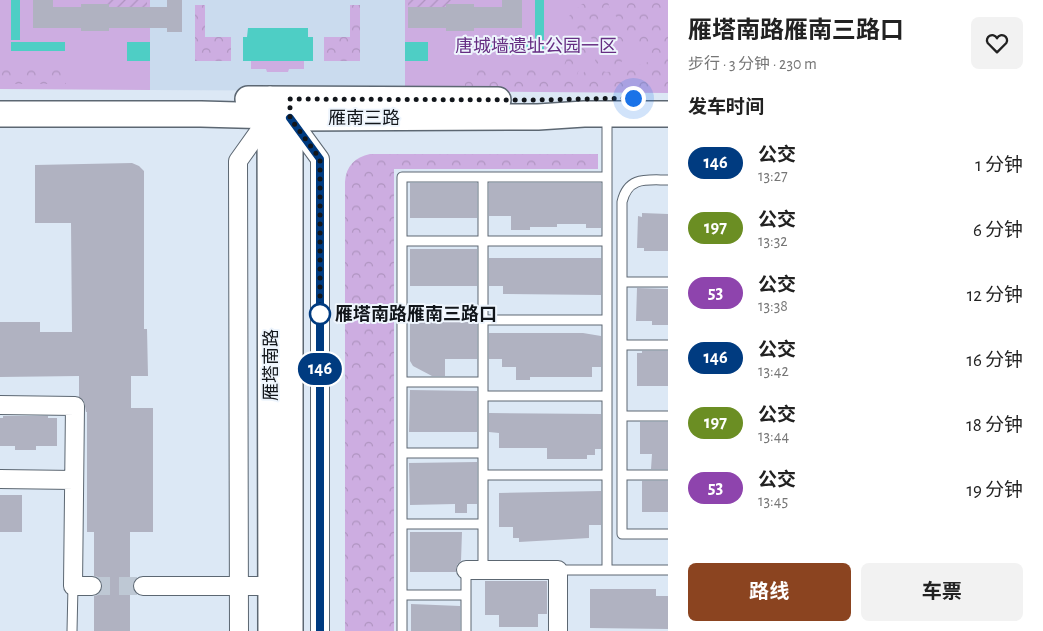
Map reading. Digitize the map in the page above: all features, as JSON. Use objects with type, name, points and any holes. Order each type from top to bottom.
[{"type":"street","name":"雁南三路","points":[[0,99],[30,98],[538,117],[584,114],[668,114]]},
{"type":"street","name":"雁南三路","points":[[0,114],[201,114],[280,108],[668,98]]},
{"type":"street","points":[[239,631],[238,161],[280,108],[320,159],[320,631]]},
{"type":"street","name":"雁塔南路","points":[[271,631],[280,108]]},
{"type":"street","name":"雁塔南路","points":[[280,108],[290,631]]},
{"type":"street","points":[[0,405],[75,406],[73,586],[92,586]]},
{"type":"street","points":[[0,479],[74,480]]},
{"type":"street","points":[[474,570],[558,570],[558,631]]},
{"type":"street","points":[[143,586],[271,586]]},
{"type":"lane","points":[[607,114],[607,570]]},
{"type":"lane","points":[[402,631],[402,177],[607,177]]},
{"type":"lane","points":[[466,631],[466,595],[474,570],[483,524],[483,177]]},
{"type":"lane","points":[[667,182],[644,180],[636,182],[629,186],[624,193],[622,202],[622,534],[668,534]]},
{"type":"lane","points":[[402,241],[607,241]]},
{"type":"lane","points":[[622,282],[668,282]]},
{"type":"lane","points":[[402,312],[607,320]]},
{"type":"lane","points":[[622,345],[668,345]]},
{"type":"lane","points":[[402,382],[483,382]]},
{"type":"lane","points":[[483,396],[607,396]]},
{"type":"lane","points":[[622,416],[668,416]]},
{"type":"lane","points":[[402,453],[483,453]]},
{"type":"lane","points":[[483,475],[607,475]]},
{"type":"lane","points":[[622,475],[668,475]]},
{"type":"lane","points":[[402,524],[483,524]]},
{"type":"lane","points":[[558,570],[668,570]]},
{"type":"lane","points":[[72,631],[73,586]]},
{"type":"lane","points":[[402,595],[466,595]]},
{"type":"shaded area","points":[[11,0],[20,0],[20,40],[11,40]]},
{"type":"shaded area","points":[[150,0],[405,0],[405,91],[150,90]]},
{"type":"shaded area","points":[[535,0],[544,0],[544,40],[535,40]]},
{"type":"shaded area","points":[[248,28],[308,28],[308,37],[313,37],[313,61],[243,61],[243,37],[247,37]]},
{"type":"shaded area","points":[[11,42],[65,42],[65,51],[11,51]]},
{"type":"shaded area","points":[[127,42],[150,42],[150,61],[127,61]]},
{"type":"shaded area","points":[[405,42],[428,42],[428,61],[405,61]]},
{"type":"shaded area","points":[[490,42],[544,42],[544,51],[490,51]]},
{"type":"green space","points":[[0,0],[150,0],[150,90],[0,89]]},
{"type":"green space","points":[[103,0],[147,0],[147,7],[109,7],[103,4]]},
{"type":"green space","name":"唐城墙遗址公园一区","points":[[405,0],[668,0],[668,93],[405,91]]},
{"type":"green space","points":[[408,0],[452,0],[452,4],[446,7],[408,7]]},
{"type":"green space","points":[[607,0],[612,19],[624,42],[625,56],[623,61],[614,66],[603,66],[596,63],[595,46],[592,38],[567,20],[582,4]]},
{"type":"green space","points":[[616,0],[643,3],[657,1],[661,6],[662,20],[668,31],[668,49],[659,54],[653,54],[639,47],[625,32],[615,15],[614,7]]},
{"type":"green space","points":[[195,5],[205,5],[205,37],[231,37],[231,61],[195,61]]},
{"type":"green space","points":[[350,5],[360,5],[360,61],[324,61],[324,37],[350,37]]},
{"type":"green space","points":[[568,29],[577,32],[585,38],[591,48],[590,56],[578,72],[577,87],[465,87],[465,70],[558,70],[565,63],[564,33]]},
{"type":"green space","points":[[668,56],[668,88],[582,87],[582,76],[590,67],[606,72],[619,71]]},
{"type":"green space","points":[[251,61],[304,61],[304,69],[289,69],[288,72],[267,72],[266,69],[251,69]]},
{"type":"green space","points":[[0,68],[66,68],[66,84],[0,84]]},
{"type":"green space","points":[[370,154],[598,154],[598,169],[394,169],[394,631],[345,631],[345,182],[347,171],[352,163],[360,157]]},
{"type":"building","points":[[33,0],[53,0],[53,7],[109,4],[109,7],[167,7],[167,0],[182,0],[182,32],[167,32],[167,28],[109,28],[109,31],[81,31],[81,28],[33,28]]},
{"type":"building","points":[[502,0],[522,0],[522,28],[474,28],[474,31],[446,31],[446,28],[408,28],[408,7],[446,7],[446,4],[474,4],[474,7],[502,7]]},
{"type":"building","points":[[132,163],[144,171],[144,329],[147,329],[148,376],[131,376],[131,408],[153,408],[153,532],[130,532],[130,631],[94,631],[94,596],[101,592],[103,586],[101,580],[94,576],[94,532],[87,532],[87,412],[84,401],[79,397],[79,376],[0,377],[0,322],[40,322],[40,332],[72,332],[71,223],[35,223],[35,165]]},
{"type":"building","points":[[410,183],[477,183],[477,218],[410,218]]},
{"type":"building","points":[[489,183],[601,183],[601,228],[586,228],[586,224],[557,224],[557,227],[530,227],[530,230],[511,230],[511,216],[489,216]]},
{"type":"building","points":[[642,213],[668,214],[668,251],[644,251],[644,248],[637,248],[638,216],[642,217]]},
{"type":"building","points":[[410,249],[477,249],[477,286],[410,286]]},
{"type":"building","points":[[489,258],[601,258],[601,295],[503,294],[503,286],[489,286]]},
{"type":"building","points":[[637,288],[668,289],[668,325],[652,325],[652,321],[636,321]]},
{"type":"building","points":[[410,322],[477,322],[477,359],[445,359],[445,376],[432,376],[413,366],[410,361]]},
{"type":"building","points":[[489,333],[583,333],[601,336],[601,367],[592,367],[592,377],[530,377],[530,380],[516,380],[516,367],[502,367],[502,359],[489,359]]},
{"type":"building","points":[[642,351],[668,351],[668,386],[637,386],[637,353],[642,353]]},
{"type":"building","points":[[410,390],[477,391],[477,432],[409,432]]},
{"type":"building","points":[[489,413],[601,414],[601,449],[595,449],[595,455],[587,455],[587,459],[547,459],[547,448],[499,448],[499,433],[489,432]]},
{"type":"building","points":[[3,416],[48,416],[48,418],[57,418],[57,446],[36,446],[36,450],[15,450],[15,446],[0,446],[0,418],[3,418]]},
{"type":"building","points":[[640,422],[668,422],[668,469],[651,469],[652,454],[640,454]]},
{"type":"building","points":[[477,462],[477,504],[467,504],[467,513],[455,513],[455,504],[410,505],[409,463]]},
{"type":"building","points":[[642,481],[668,481],[668,512],[642,512]]},
{"type":"building","points":[[601,491],[601,525],[589,525],[589,538],[519,542],[519,538],[513,538],[513,527],[499,527],[499,493]]},
{"type":"building","points":[[0,495],[22,495],[22,532],[0,532]]},
{"type":"building","points":[[410,532],[462,532],[461,561],[457,565],[456,572],[410,572]]},
{"type":"building","points":[[485,581],[547,581],[547,614],[538,614],[538,627],[499,627],[499,615],[485,615]]},
{"type":"building","points":[[590,589],[656,589],[656,596],[668,596],[668,629],[590,628]]},
{"type":"building","points":[[411,604],[460,606],[460,631],[411,631]]},
{"type":"tunnel","points":[[92,586],[143,586]]},
{"type":"bus line","name":"146","points":[[290,118],[320,159],[320,631]]},
{"type":"place","name":"雁塔南路雁南三路口","points":[[320,314]]},
{"type":"route","points":[[320,314],[320,159],[290,118],[290,99],[533,100],[633,98]]}]
